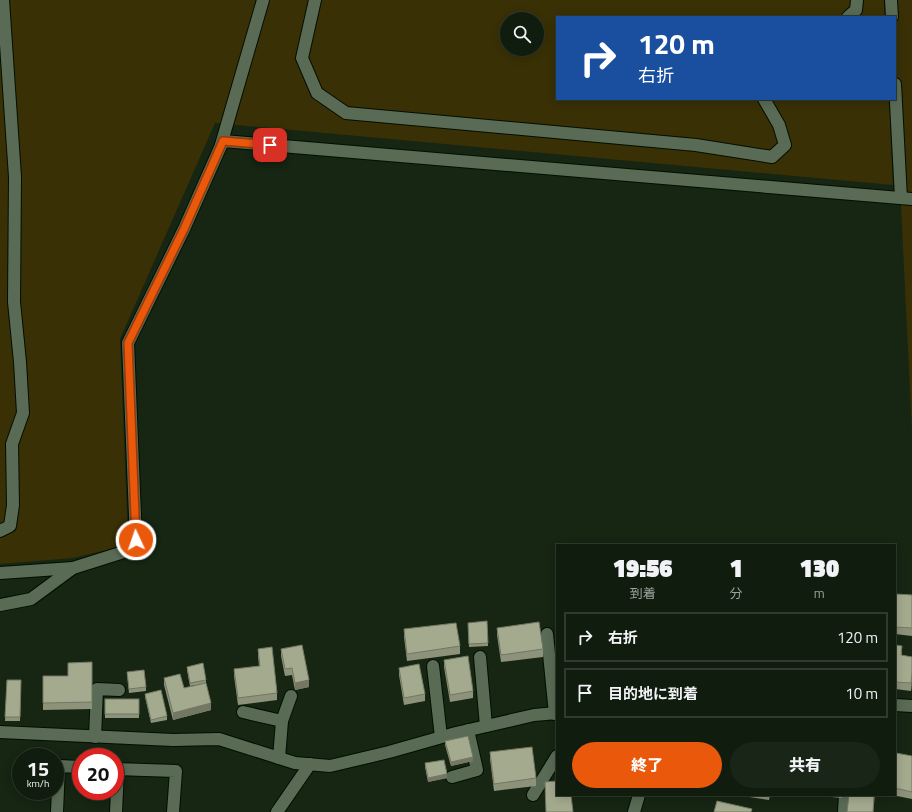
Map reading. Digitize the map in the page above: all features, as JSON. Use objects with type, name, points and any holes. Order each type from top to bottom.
[{"type":"street","points":[[0,531],[10,526],[13,505],[12,444],[23,413],[14,302],[15,177],[3,0]]},
{"type":"street","points":[[0,573],[74,568],[130,550],[136,540],[128,343],[184,229],[222,145],[263,0]]},
{"type":"street","points":[[315,0],[302,58],[317,93],[346,113],[696,144],[772,157],[785,145],[779,125],[765,100]]},
{"type":"street","points":[[849,16],[856,10],[857,0]]},
{"type":"street","points":[[891,0],[892,16]]},
{"type":"street","points":[[222,145],[223,141],[906,198],[896,94]]},
{"type":"street","points":[[0,605],[31,599],[74,568]]},
{"type":"street","points":[[0,732],[173,740],[219,739],[295,763],[330,766],[389,752],[468,730],[534,715],[556,714],[547,634]]},
{"type":"street","points":[[480,657],[486,726]]},
{"type":"street","points":[[433,666],[441,737]]},
{"type":"street","points":[[95,737],[97,689],[119,690]]},
{"type":"street","points":[[279,758],[282,721],[291,696]]},
{"type":"street","points":[[896,705],[912,706]]},
{"type":"street","points":[[243,712],[282,721]]},
{"type":"street","points":[[452,777],[476,770],[468,730]]},
{"type":"street","points":[[532,795],[556,758]]},
{"type":"street","points":[[277,812],[310,764]]},
{"type":"street","points":[[57,812],[59,766],[72,767]]},
{"type":"street","points":[[124,769],[176,771],[173,812]]},
{"type":"street","points":[[634,812],[639,796]]},
{"type":"street","points":[[844,812],[846,796]]},
{"type":"street","points":[[116,800],[116,812]]},
{"type":"shaded area","points":[[0,0],[884,0],[885,16],[556,16],[556,100],[889,100],[893,185],[215,123],[120,339],[128,540],[125,546],[73,558],[0,564]]},
{"type":"shaded area","points":[[891,0],[912,0],[912,431],[896,100],[896,16]]},
{"type":"building","points":[[896,594],[912,595],[912,628],[896,627]]},
{"type":"building","points":[[487,621],[488,643],[469,644],[468,623]]},
{"type":"building","points":[[539,622],[543,649],[501,655],[497,628]]},
{"type":"building","points":[[456,623],[460,646],[407,654],[404,629]]},
{"type":"building","points":[[302,645],[309,680],[295,683],[292,668],[285,669],[281,649]]},
{"type":"building","points":[[896,645],[902,646],[901,655],[912,657],[911,683],[896,682]]},
{"type":"building","points":[[272,647],[277,693],[238,698],[234,669],[260,666],[258,649]]},
{"type":"building","points":[[468,656],[473,691],[450,695],[444,660]]},
{"type":"building","points":[[92,662],[92,702],[43,703],[43,676],[68,676],[68,663]]},
{"type":"building","points":[[203,663],[206,680],[190,683],[187,667]]},
{"type":"building","points":[[419,664],[425,694],[404,698],[399,668]]},
{"type":"building","points":[[144,670],[146,687],[129,689],[127,672]]},
{"type":"building","points":[[180,674],[184,688],[206,683],[211,703],[173,713],[164,678]]},
{"type":"building","points":[[7,680],[21,680],[20,717],[5,717]]},
{"type":"building","points":[[161,690],[167,716],[151,720],[145,694]]},
{"type":"building","points":[[105,699],[139,699],[139,714],[105,714]]},
{"type":"building","points":[[468,736],[473,757],[451,762],[445,741]]},
{"type":"building","points":[[532,747],[536,778],[494,784],[490,752]]},
{"type":"building","points":[[896,753],[912,756],[912,792],[896,788]]},
{"type":"building","points":[[444,760],[447,774],[428,778],[425,763]]},
{"type":"building","points":[[556,781],[556,796],[571,796],[573,812],[546,812],[545,782]]},
{"type":"building","points":[[849,796],[874,796],[873,812],[847,812]]},
{"type":"building","points":[[717,801],[752,809],[751,812],[714,812]]},
{"type":"route","points":[[136,540],[128,343],[184,229],[223,141],[270,145]]}]
